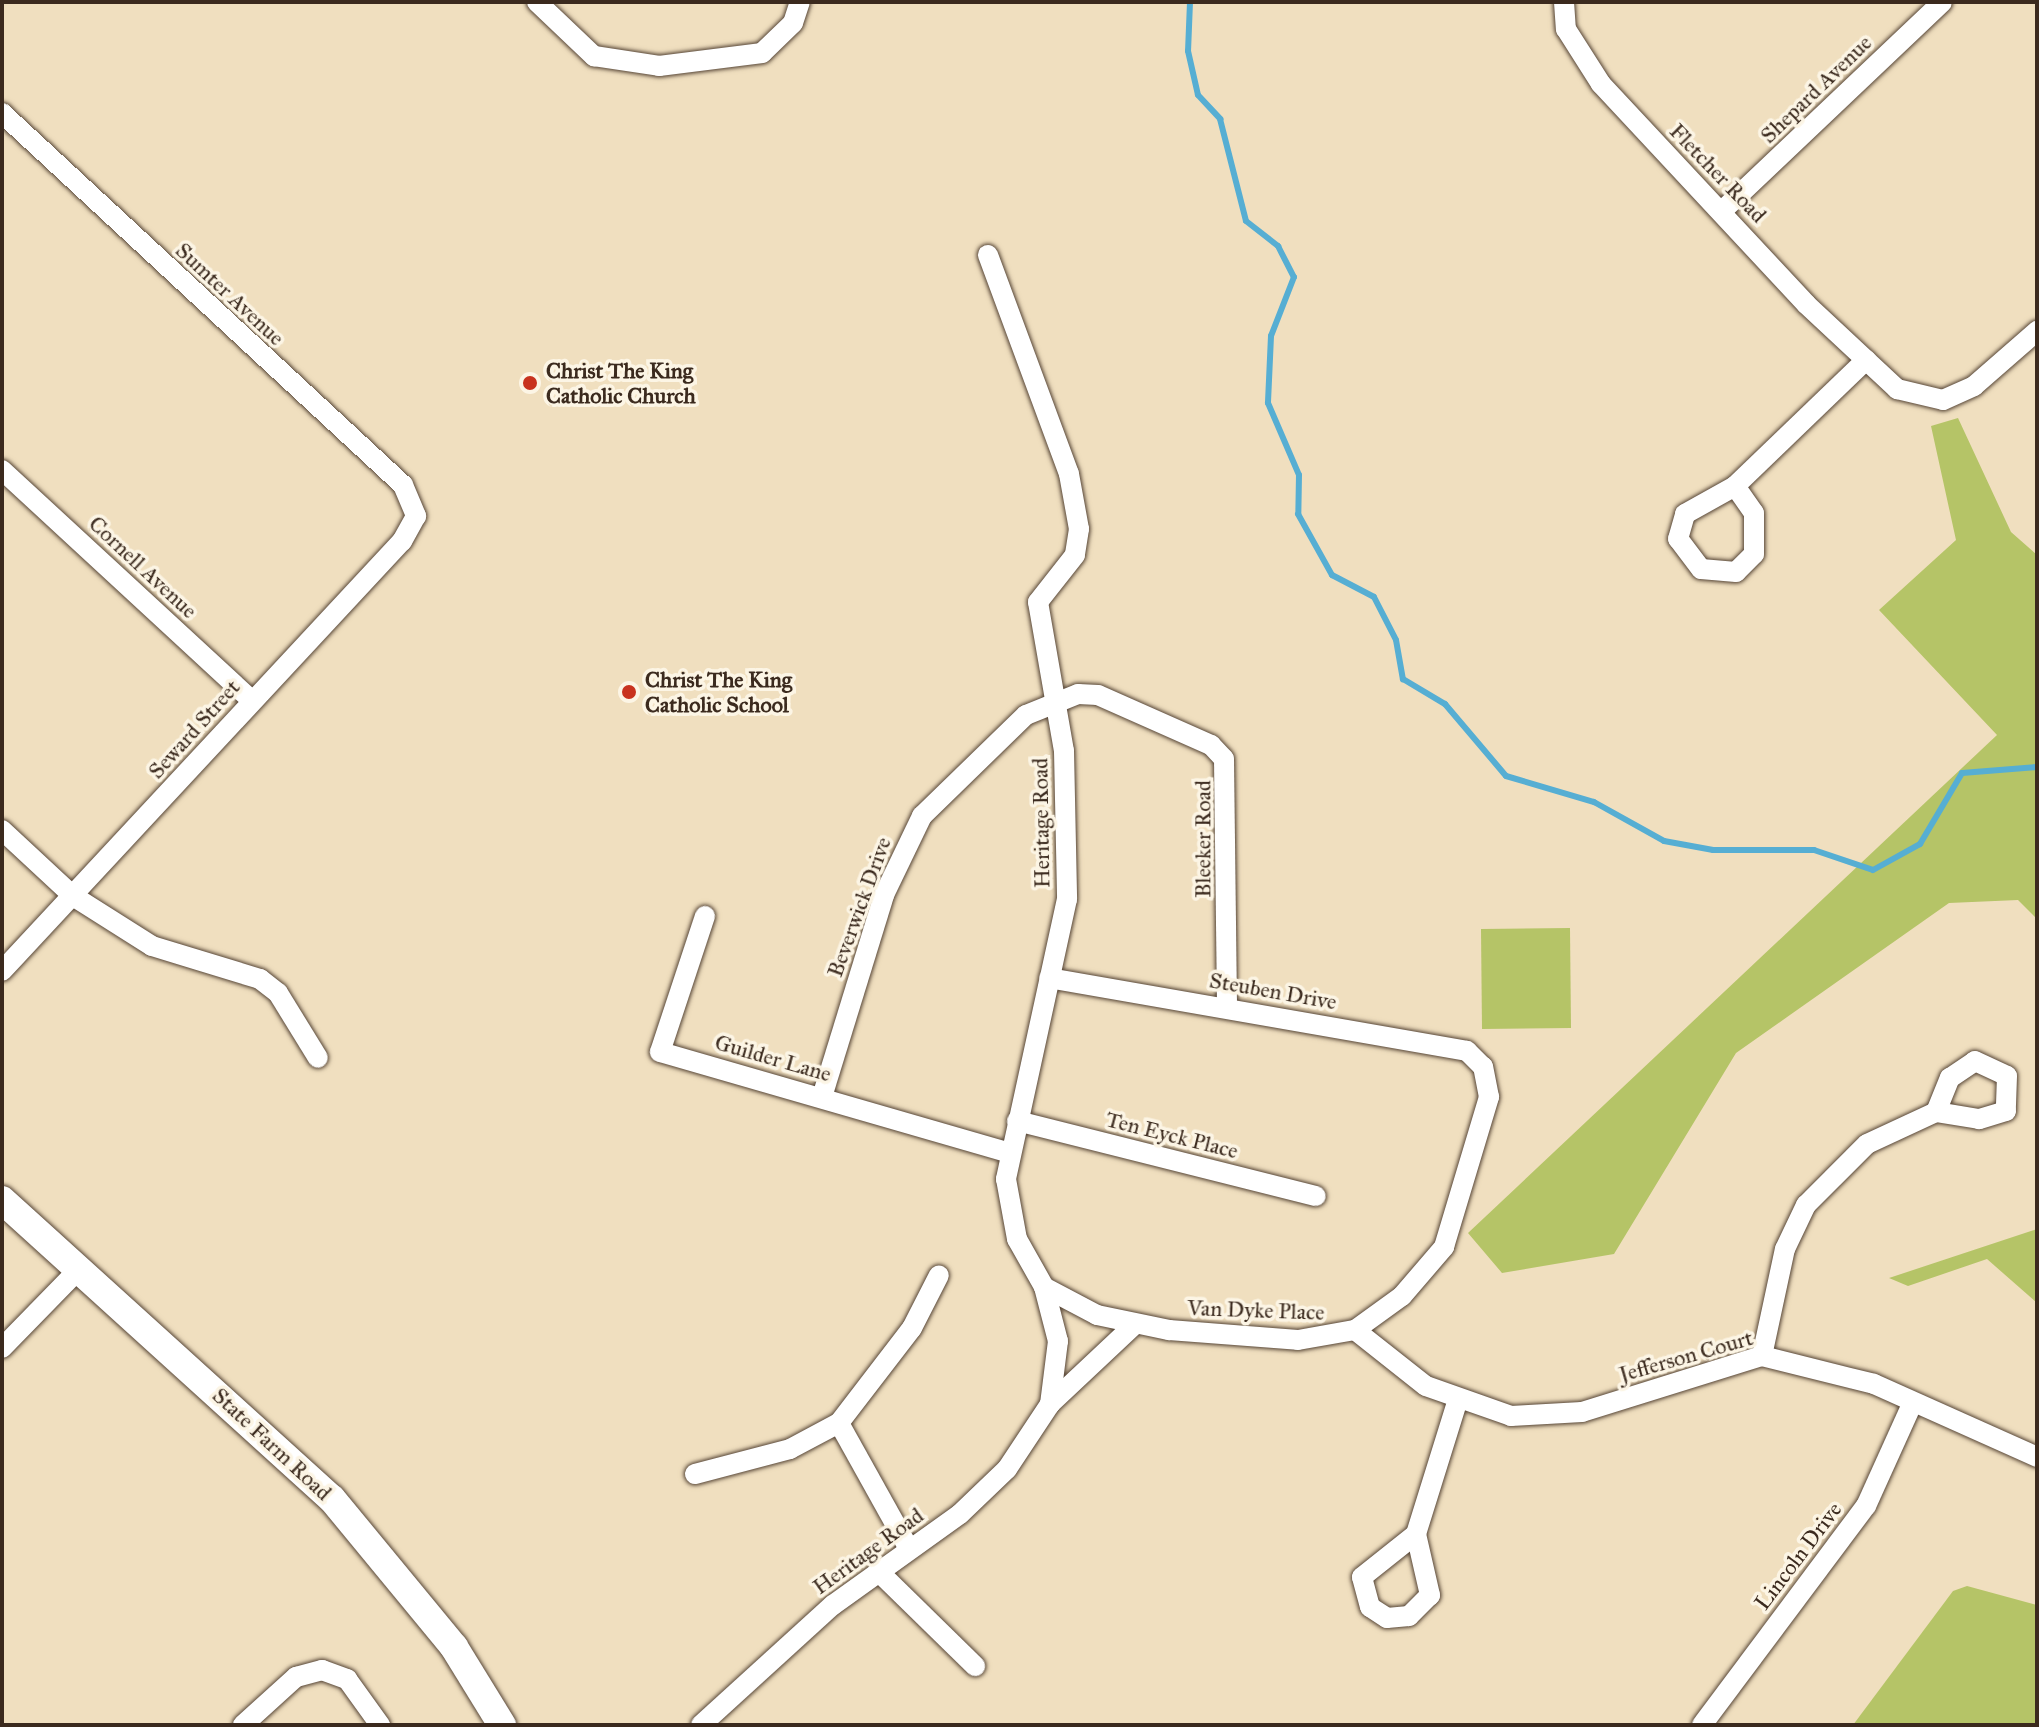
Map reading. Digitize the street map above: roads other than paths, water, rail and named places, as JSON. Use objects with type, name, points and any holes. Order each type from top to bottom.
[{"type":"main road","name":"State Farm Road","points":[[2,1200],[332,1499],[454,1647],[502,1725]]},
{"type":"street","points":[[537,2],[594,56],[659,66],[762,53],[793,23],[800,2]]},
{"type":"street","name":"Fletcher Road","points":[[1564,2],[1566,29],[1601,84],[1866,360],[1909,398],[1943,400],[1974,386],[2037,331]]},
{"type":"street","name":"Shepard Avenue","points":[[1722,211],[1942,2]]},
{"type":"street","name":"Sumter Avenue","points":[[2,113],[403,485],[416,516]]},
{"type":"street","name":"Heritage Road","points":[[988,255],[1075,501],[1079,544],[1046,587],[1036,619],[1057,700],[1067,899],[1009,1153],[1007,1199],[1017,1239],[1044,1287],[1058,1341],[1050,1404]]},
{"type":"street","points":[[1735,486],[1754,513],[1754,554],[1736,572],[1701,569],[1684,556],[1681,521],[1704,498],[1735,486],[1866,360]]},
{"type":"street","name":"Cornell Avenue","points":[[2,470],[252,701]]},
{"type":"street","name":"Seward Street","points":[[2,971],[402,541],[416,516]]},
{"type":"street","name":"Bleeker Road","points":[[1057,700],[1098,695],[1211,745],[1224,759],[1227,1007]]},
{"type":"street","name":"Beverwick Drive","points":[[822,1097],[906,842],[922,816],[1026,715],[1057,700]]},
{"type":"street","points":[[2,830],[73,896],[152,946],[260,979],[278,993],[318,1058]]},
{"type":"street","name":"Guilder Lane","points":[[705,916],[660,1052],[1009,1153]]},
{"type":"street","name":"Steuben Drive","points":[[1049,978],[1467,1051],[1483,1067]]},
{"type":"street","name":"Van Dyke Place","points":[[1044,1287],[1097,1315],[1134,1325],[1298,1340],[1355,1330],[1402,1296],[1449,1237],[1489,1097],[1483,1067]]},
{"type":"street","points":[[1762,1356],[1785,1249],[1806,1205],[1867,1144],[1936,1112]]},
{"type":"street","name":"Ten Eyck Place","points":[[1017,1121],[1316,1196]]},
{"type":"street","points":[[2,1348],[79,1269]]},
{"type":"street","points":[[695,1474],[790,1449],[839,1423],[912,1328],[939,1275]]},
{"type":"street","name":"Heritage Road","points":[[701,1725],[878,1571],[908,1547],[960,1514],[1007,1469],[1050,1404],[1134,1325]]},
{"type":"street","name":"Jefferson Court","points":[[1355,1330],[1397,1369],[1457,1402],[1511,1416],[1582,1412],[1762,1356],[1818,1366],[2037,1457]]},
{"type":"street","points":[[1416,1534],[1457,1402]]},
{"type":"street","name":"Lincoln Drive","points":[[1702,1725],[1866,1506],[1912,1404]]},
{"type":"street","points":[[839,1423],[908,1547]]},
{"type":"street","points":[[878,1571],[975,1666]]},
{"type":"street","points":[[243,1725],[296,1677],[322,1670],[347,1679],[380,1725]]},
{"type":"waterway","points":[[1190,2],[1188,51],[1198,95],[1220,119],[1246,221],[1278,246],[1294,277],[1271,336],[1268,403],[1299,475],[1298,514],[1332,575],[1374,597],[1396,640],[1403,679],[1445,704],[1506,776],[1594,802],[1664,841],[1713,850],[1814,850],[1873,870],[1920,844],[1962,773],[2037,767]]},
{"type":"place","name":"Christ The King Catholic Church","points":[[530,383]]},
{"type":"place","name":"Christ The King Catholic School","points":[[629,692]]}]
